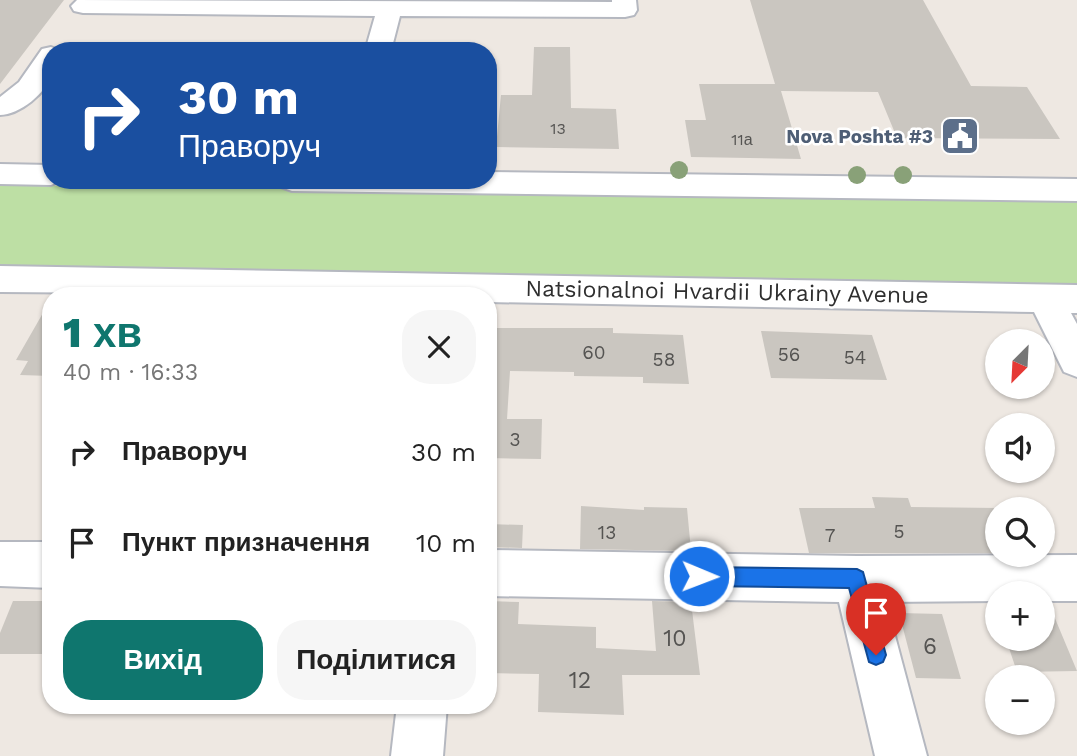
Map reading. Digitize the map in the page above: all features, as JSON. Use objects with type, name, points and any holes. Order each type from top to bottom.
[{"type":"street","points":[[59,42],[85,3],[625,10],[624,0]]},
{"type":"street","points":[[381,42],[390,8]]},
{"type":"street","points":[[0,106],[6,106],[40,88]]},
{"type":"street","points":[[0,174],[42,175]]},
{"type":"street","points":[[497,183],[1077,190]]},
{"type":"street","name":"Natsionalnoi Hvardii Ukrainy Avenue","points":[[0,279],[288,287]]},
{"type":"street","name":"Natsionalnoi Hvardii Ukrainy Avenue","points":[[497,292],[1061,299]]},
{"type":"street","points":[[1061,299],[1077,361]]},
{"type":"street","points":[[2,568],[42,566]]},
{"type":"street","points":[[497,573],[857,579],[1077,578]]},
{"type":"street","points":[[857,579],[901,756]]},
{"type":"street","points":[[418,756],[421,714]]},
{"type":"green space","points":[[0,185],[42,186],[42,189],[331,189],[1077,198],[1077,287],[0,268]]},
{"type":"building","points":[[0,0],[64,0],[0,84]]},
{"type":"building","points":[[750,0],[923,0],[971,86],[1027,87],[1060,139],[897,138],[878,92],[781,91],[801,159],[691,157],[685,120],[706,120],[699,84],[775,84]]},
{"type":"building","points":[[534,47],[570,47],[571,108],[616,109],[619,149],[497,147],[501,95],[532,95]]},
{"type":"building","points":[[42,315],[42,376],[20,375],[28,361],[16,360]]},
{"type":"building","points":[[497,328],[613,328],[613,333],[683,335],[689,384],[643,383],[643,377],[574,376],[574,372],[510,371],[507,419],[542,419],[541,459],[497,458]]},
{"type":"building","points":[[761,331],[872,335],[887,380],[771,378]]},
{"type":"building","points":[[872,497],[908,498],[911,507],[985,508],[985,553],[809,553],[799,508],[875,508]]},
{"type":"building","points":[[581,506],[644,510],[644,507],[687,508],[691,551],[580,549]]},
{"type":"building","points":[[497,524],[523,525],[522,548],[497,547]]},
{"type":"building","points":[[13,601],[42,601],[42,654],[0,654],[0,633]]},
{"type":"building","points":[[497,601],[519,602],[518,624],[596,627],[596,648],[656,651],[652,601],[691,602],[700,675],[622,675],[624,715],[538,712],[539,674],[497,673]]},
{"type":"building","points":[[899,613],[942,614],[961,679],[916,678]]},
{"type":"building","points":[[1055,618],[1077,671],[1055,671],[1055,665],[1015,665],[1010,651],[1055,651]]},
{"type":"place","name":"Nova Poshta #3","points":[[960,136]]},
{"type":"route","points":[[699,576],[857,579],[876,655]]}]
